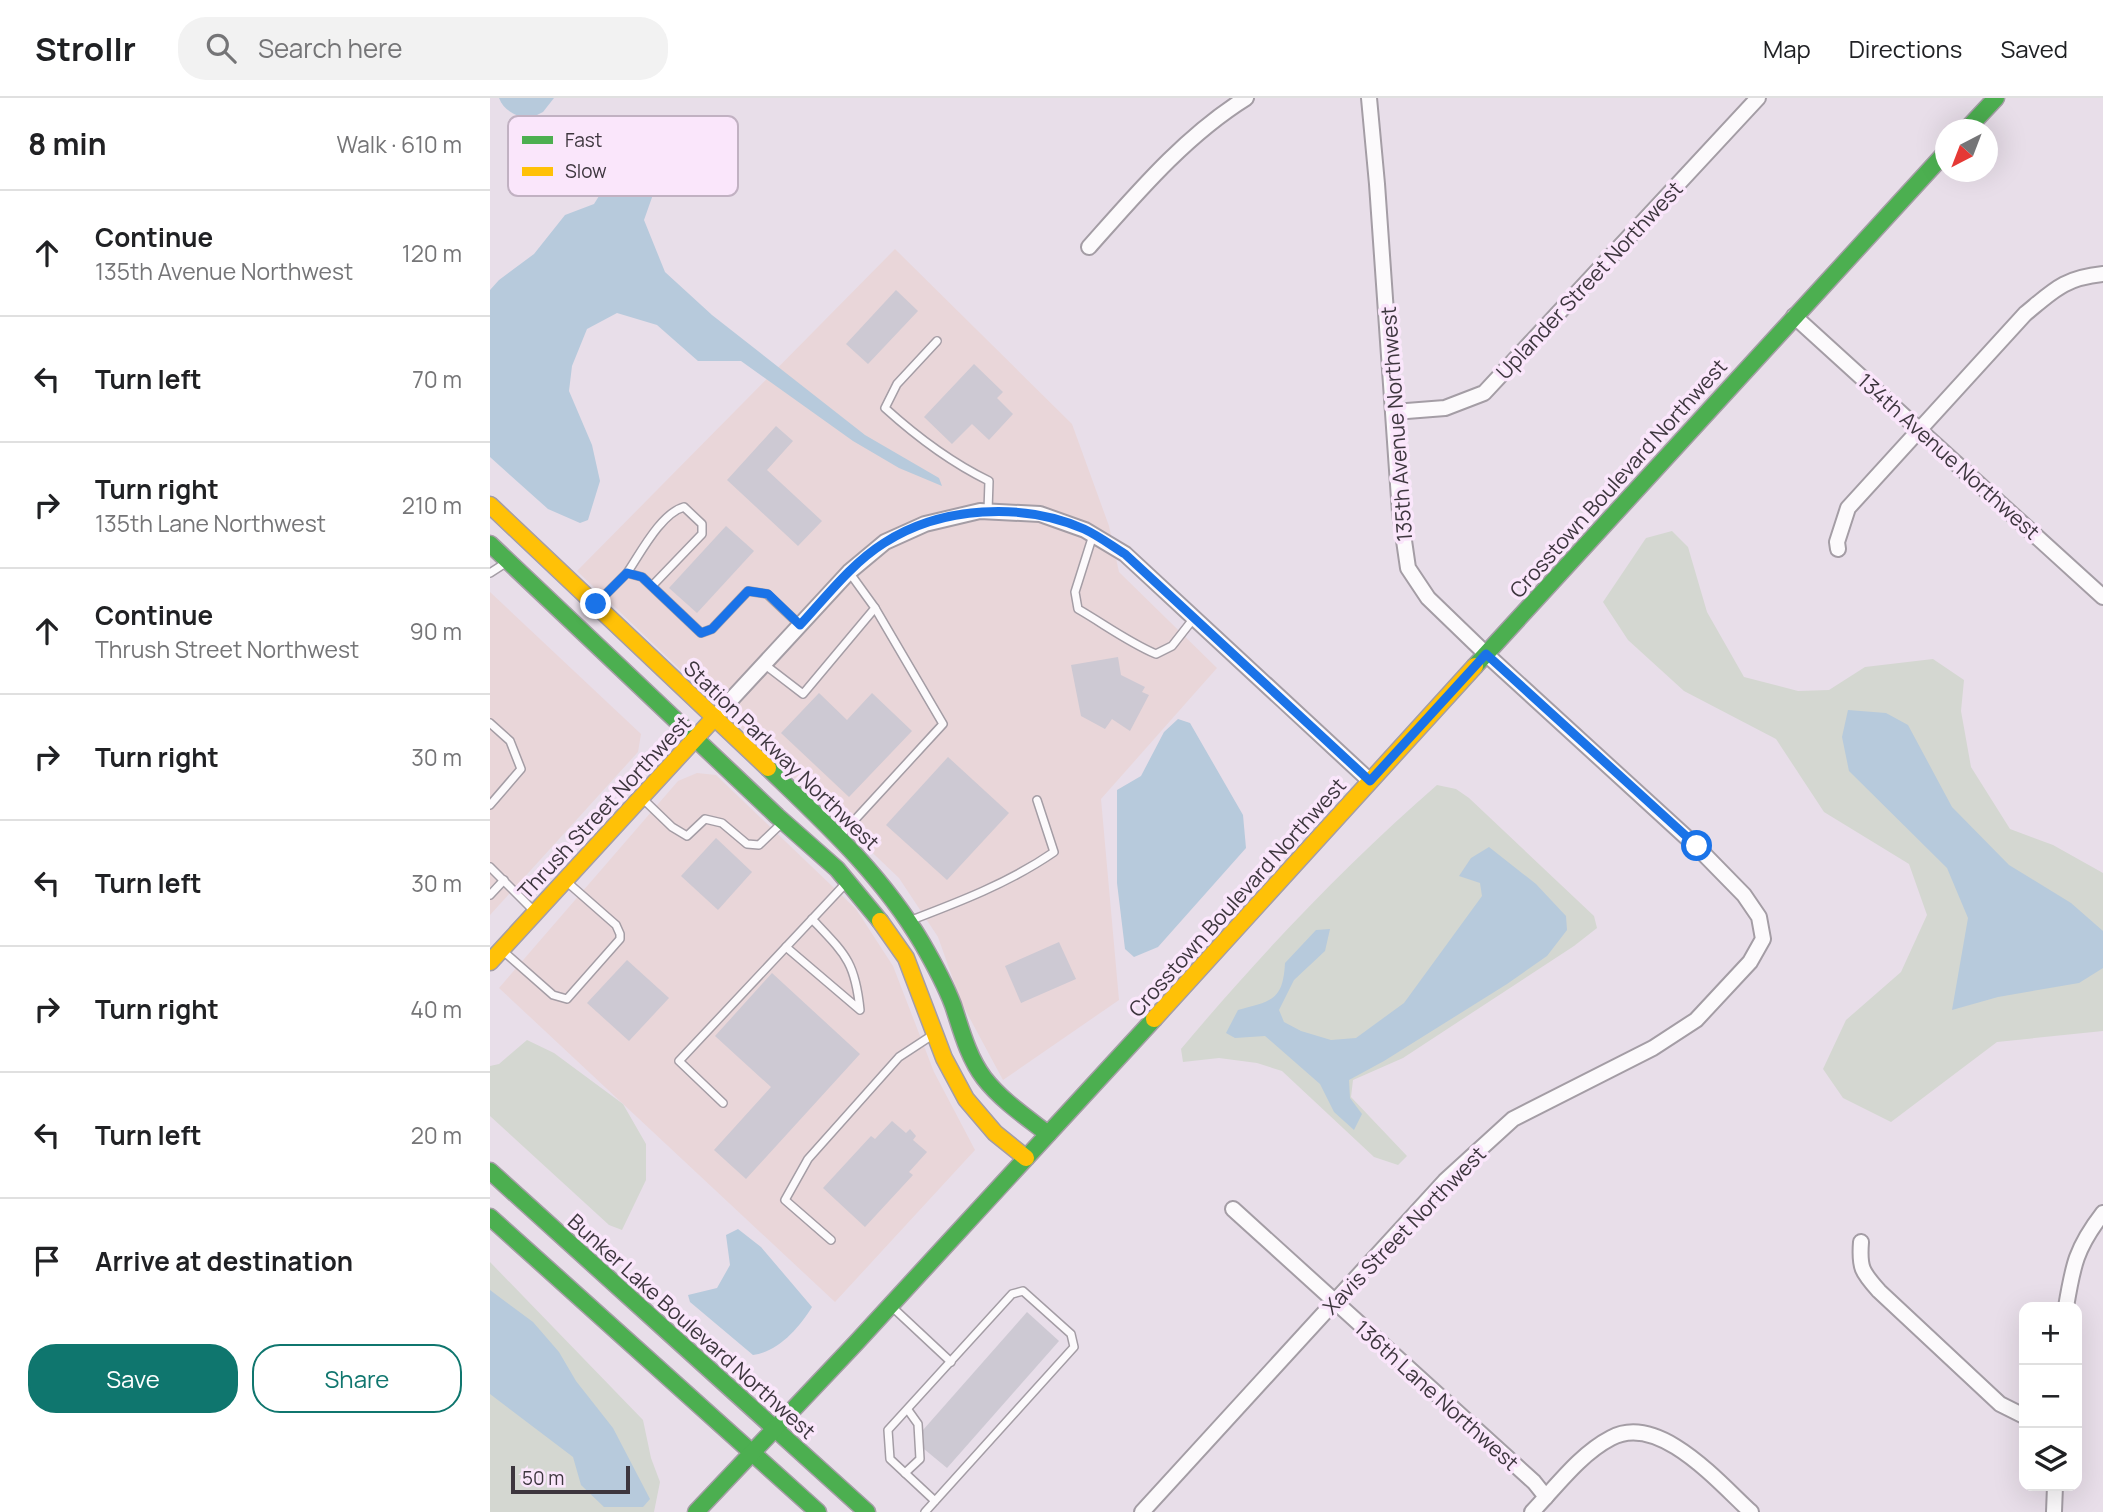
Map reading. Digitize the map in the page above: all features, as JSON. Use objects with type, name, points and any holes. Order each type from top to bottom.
[{"type":"street","points":[[1089,247],[1179,151],[1216,116],[1246,98]]},
{"type":"street","name":"135th Avenue Northwest","points":[[1369,98],[1400,513],[1408,568],[1428,598],[1697,846],[1744,895],[1759,917],[1763,939]]},
{"type":"street","name":"Uplander Street Northwest","points":[[1394,412],[1445,408],[1484,393],[1758,98]]},
{"type":"street","points":[[1976,119],[1996,98]]},
{"type":"street","name":"Crosstown Boulevard Northwest","points":[[696,1512],[1214,957],[1370,781],[1935,163]]},
{"type":"street","points":[[1838,549],[1837,542],[1848,509],[2025,314],[2058,287],[2079,276],[2103,274]]},
{"type":"street","name":"134th Avenue Northwest","points":[[1794,316],[2103,597]]},
{"type":"street","name":"Station Parkway Northwest","points":[[490,505],[841,836],[923,944],[952,1003],[958,1024],[983,1077],[1009,1103],[1048,1134]]},
{"type":"street","name":"Thrush Street Northwest","points":[[490,962],[849,572],[884,542],[925,524],[984,512],[1040,514],[1086,530],[1125,554],[1370,781]]},
{"type":"street","name":"Station Parkway Northwest","points":[[490,544],[848,881],[871,908],[906,958],[944,1058],[966,1099],[995,1133],[1026,1158]]},
{"type":"street","points":[[848,881],[866,866]]},
{"type":"street","name":"Xavis Street Northwest","points":[[1142,1512],[1445,1181],[1513,1119],[1653,1048],[1696,1020],[1750,962],[1763,939]]},
{"type":"street","points":[[935,1034],[958,1024]]},
{"type":"street","name":"Bunker Lake Boulevard Northwest","points":[[490,1171],[867,1512]]},
{"type":"street","name":"136th Lane Northwest","points":[[1233,1209],[1534,1482],[1546,1497]]},
{"type":"street","points":[[2067,1302],[2079,1248],[2103,1213]]},
{"type":"street","points":[[490,1217],[818,1512]]},
{"type":"street","points":[[1861,1242],[1859,1265],[1879,1291],[2000,1404],[2019,1414]]},
{"type":"street","points":[[1532,1512],[1585,1457],[1611,1437],[1630,1432],[1674,1444],[1691,1456],[1751,1512]]},
{"type":"street","points":[[2054,1512],[2055,1491]]},
{"type":"lane","points":[[937,341],[897,384],[885,408],[950,460],[989,481],[984,512]]},
{"type":"lane","points":[[596,604],[627,573],[651,536],[676,509],[684,507],[702,524],[702,534],[652,586]]},
{"type":"lane","points":[[1093,535],[1075,592],[1078,610],[1131,643],[1156,653],[1172,646],[1195,617]]},
{"type":"lane","points":[[490,573],[508,561]]},
{"type":"lane","points":[[841,836],[943,724],[875,608],[849,572]]},
{"type":"lane","points":[[627,573],[642,577],[701,633],[712,629],[748,591],[768,594],[800,625]]},
{"type":"lane","points":[[764,664],[803,694],[875,608]]},
{"type":"lane","points":[[490,723],[510,741],[521,769],[490,805]]},
{"type":"lane","points":[[641,797],[672,827],[687,836],[705,819],[722,823],[747,844],[760,845],[783,821]]},
{"type":"lane","points":[[908,921],[979,894],[1037,864],[1054,852],[1037,800]]},
{"type":"lane","points":[[490,867],[536,913]]},
{"type":"lane","points":[[490,895],[504,880]]},
{"type":"lane","points":[[502,949],[553,995],[561,999],[567,999],[583,982],[620,939],[620,933],[616,925],[565,880]]},
{"type":"lane","points":[[723,1103],[679,1061],[848,881]]},
{"type":"lane","points":[[786,947],[860,1010],[857,981],[850,962],[812,919]]},
{"type":"lane","points":[[831,1240],[785,1200],[808,1159],[899,1057],[935,1034]]},
{"type":"lane","points":[[925,1512],[935,1501],[1074,1347],[1071,1334],[1023,1291],[1012,1294],[888,1430],[890,1459],[935,1501]]},
{"type":"lane","points":[[890,1305],[951,1362]]},
{"type":"lane","points":[[905,1473],[920,1459],[918,1424],[908,1410]]},
{"type":"shaded area","points":[[895,249],[1072,424],[1109,526],[1119,572],[1217,668],[1101,799],[1119,1000],[1003,1080],[961,1002],[938,937],[899,878],[577,571]]},
{"type":"shaded area","points":[[1672,531],[1688,547],[1707,612],[1744,677],[1798,691],[1829,690],[1865,667],[1933,659],[1964,680],[1961,711],[1971,767],[2010,829],[2053,845],[2103,873],[2103,1031],[1997,1042],[1891,1122],[1843,1098],[1823,1069],[1846,1020],[1901,972],[1927,915],[1909,864],[1824,812],[1776,739],[1684,691],[1628,640],[1603,602],[1646,538]]},
{"type":"shaded area","points":[[490,592],[641,734],[638,752],[490,915]]},
{"type":"shaded area","points":[[697,773],[716,775],[856,909],[893,966],[934,1072],[975,1150],[835,1302],[499,988],[678,781]]},
{"type":"shaded area","points":[[1437,785],[1456,789],[1469,798],[1594,916],[1597,928],[1574,946],[1403,1058],[1353,1080],[1351,1097],[1407,1156],[1398,1165],[1374,1157],[1282,1071],[1257,1063],[1219,1058],[1183,1062],[1181,1049],[1304,912],[1369,847]]},
{"type":"shaded area","points":[[527,1040],[554,1053],[623,1104],[646,1144],[646,1180],[622,1230],[609,1225],[490,1116],[490,1066],[499,1064]]},
{"type":"shaded area","points":[[490,1262],[643,1420],[651,1458],[660,1482],[654,1512],[490,1512]]},
{"type":"water","points":[[499,98],[554,98],[543,112],[535,116],[520,116],[504,106]]},
{"type":"water","points":[[599,196],[652,196],[644,220],[665,272],[712,315],[865,435],[939,478],[942,486],[899,468],[853,441],[741,361],[698,361],[657,325],[617,313],[587,329],[572,366],[569,391],[592,445],[600,481],[588,520],[580,523],[548,509],[490,457],[490,290],[534,254],[565,215],[594,204]]},
{"type":"water","points":[[1848,710],[1886,713],[1908,725],[1952,807],[2009,865],[2071,903],[2103,931],[2103,968],[2079,983],[1998,997],[1952,1010],[1968,918],[1947,868],[1849,771],[1842,737]]},
{"type":"water","points":[[1178,719],[1190,723],[1243,815],[1246,848],[1158,947],[1134,957],[1125,949],[1117,883],[1117,790],[1141,776],[1164,732]]},
{"type":"water","points":[[1489,847],[1536,884],[1566,916],[1567,930],[1547,956],[1507,984],[1349,1080],[1350,1098],[1362,1114],[1354,1130],[1334,1112],[1320,1084],[1265,1036],[1235,1038],[1226,1033],[1238,1010],[1266,1001],[1278,993],[1285,963],[1316,930],[1330,929],[1325,951],[1294,980],[1279,1010],[1284,1022],[1301,1031],[1331,1040],[1356,1038],[1404,1003],[1482,896],[1480,883],[1459,876],[1471,858]]},
{"type":"water","points":[[738,1229],[761,1247],[812,1307],[787,1338],[771,1349],[753,1355],[690,1302],[688,1295],[717,1288],[730,1265],[726,1235]]},
{"type":"water","points":[[490,1290],[533,1322],[559,1352],[576,1381],[613,1428],[650,1499],[643,1507],[604,1507],[581,1485],[573,1457],[490,1394]]},
{"type":"building","points":[[896,290],[918,311],[868,364],[846,344]]},
{"type":"building","points":[[974,364],[1003,392],[997,398],[1013,414],[989,440],[972,424],[952,444],[924,417]]},
{"type":"building","points":[[776,426],[793,441],[767,470],[822,521],[798,546],[727,480]]},
{"type":"building","points":[[726,526],[754,551],[697,613],[669,588]]},
{"type":"building","points":[[1118,657],[1121,675],[1145,687],[1142,692],[1149,695],[1130,731],[1112,719],[1105,729],[1081,716],[1071,665]]},
{"type":"building","points":[[819,693],[847,720],[872,693],[912,731],[849,797],[781,733]]},
{"type":"building","points":[[948,757],[1009,813],[947,880],[886,825]]},
{"type":"building","points":[[716,838],[752,872],[718,910],[681,876]]},
{"type":"building","points":[[1059,942],[1076,979],[1021,1003],[1005,966]]},
{"type":"building","points":[[627,960],[669,998],[629,1041],[587,1003]]},
{"type":"building","points":[[772,973],[860,1054],[746,1179],[714,1150],[771,1087],[715,1036]]},
{"type":"building","points":[[892,1121],[906,1133],[910,1129],[916,1136],[913,1140],[927,1152],[909,1172],[913,1175],[865,1227],[823,1188],[871,1136],[875,1139]]},
{"type":"building","points":[[1027,1312],[1059,1341],[947,1468],[924,1449],[923,1430]]},
{"type":"traffic: fast","points":[[1976,119],[1996,98]]},
{"type":"traffic: fast","points":[[1475,666],[1935,164]]},
{"type":"traffic: fast","points":[[490,544],[777,816],[837,869],[880,921]]},
{"type":"traffic: fast","points":[[768,768],[851,850],[889,895],[939,973],[978,1070],[1006,1101],[1048,1134]]},
{"type":"traffic: fast","points":[[696,1512],[855,1344],[1154,1019]]},
{"type":"traffic: fast","points":[[490,1171],[867,1512]]},
{"type":"traffic: fast","points":[[490,1217],[818,1512]]},
{"type":"traffic: slow","points":[[490,505],[768,768]]},
{"type":"traffic: slow","points":[[1154,1019],[1475,666]]},
{"type":"traffic: slow","points":[[490,962],[715,717]]},
{"type":"traffic: slow","points":[[880,921],[906,958],[944,1058],[966,1099],[995,1133],[1026,1158]]},
{"type":"route","points":[[596,604],[627,573],[642,577],[701,633],[712,629],[748,591],[768,594],[800,625],[849,572],[884,542],[925,524],[980,511],[1040,514],[1086,530],[1125,554],[1370,781],[1486,654],[1697,846]]}]
